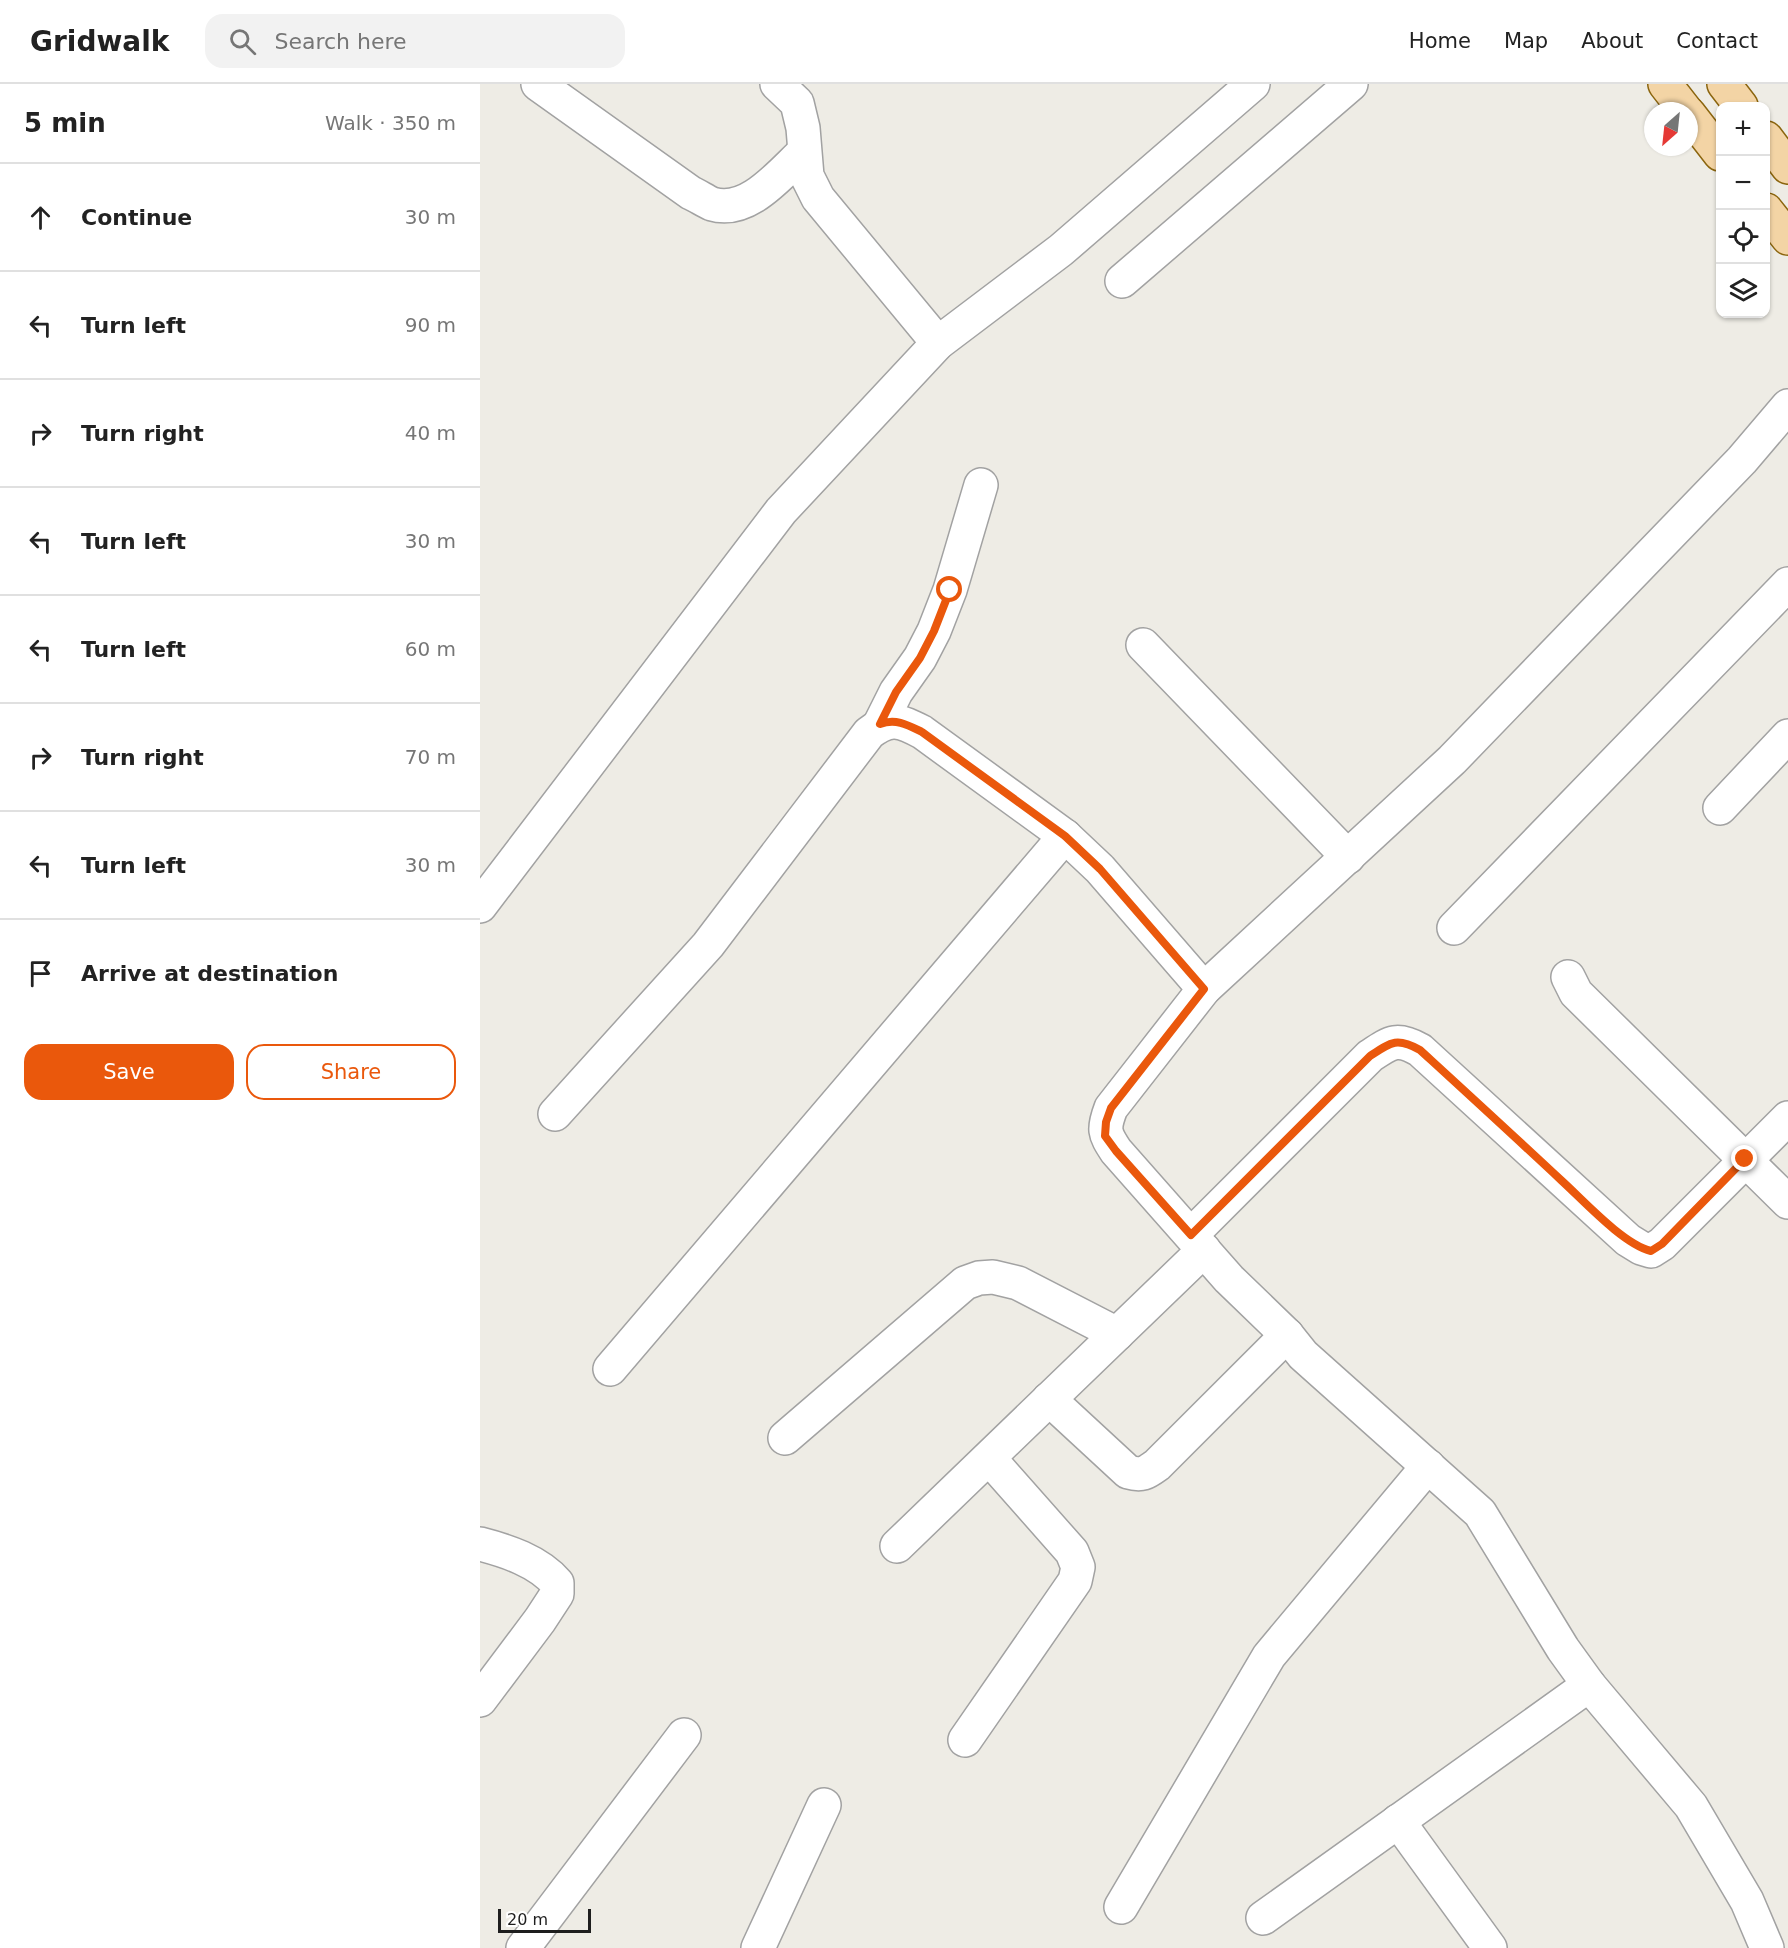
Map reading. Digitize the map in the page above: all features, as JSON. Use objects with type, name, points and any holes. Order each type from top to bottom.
[{"type":"main road","points":[[1665,84],[1679,102]]},
{"type":"main road","points":[[1724,84],[1739,102]]},
{"type":"main road","points":[[1698,126],[1716,149]]},
{"type":"main road","points":[[1770,143],[1788,167]]},
{"type":"main road","points":[[1770,215],[1788,238]]},
{"type":"street","points":[[538,84],[691,193],[714,204],[737,205],[745,201],[760,192],[804,152]]},
{"type":"street","points":[[777,84],[797,104],[803,128],[807,176],[818,198],[938,344]]},
{"type":"street","points":[[480,906],[781,511],[938,344],[1061,250],[1253,84]]},
{"type":"street","points":[[1122,281],[1351,84]]},
{"type":"street","points":[[1767,1948],[1747,1901],[1691,1806],[1589,1685],[1563,1649],[1480,1513],[1303,1355],[1287,1335],[1229,1279],[1105,1136],[1106,1122],[1111,1108],[1204,989],[1452,760],[1742,460],[1788,406]]},
{"type":"street","points":[[880,724],[896,692],[920,658],[934,631],[950,590],[981,485]]},
{"type":"street","points":[[1454,928],[1788,584]]},
{"type":"street","points":[[1143,645],[1348,857]]},
{"type":"street","points":[[555,1114],[708,945],[869,733],[880,724],[889,721],[899,722],[922,732],[1065,836],[1100,869],[1204,989]]},
{"type":"street","points":[[1720,808],[1788,736]]},
{"type":"street","points":[[610,1369],[1065,836]]},
{"type":"street","points":[[1568,977],[1576,993],[1788,1202]]},
{"type":"street","points":[[897,1546],[1117,1334],[1370,1056],[1388,1044],[1404,1041],[1420,1050],[1628,1240],[1651,1251],[1662,1244],[1788,1118]]},
{"type":"street","points":[[785,1438],[965,1283],[978,1278],[993,1277],[1018,1283],[1117,1334]]},
{"type":"street","points":[[1049,1399],[1128,1472],[1139,1476],[1157,1465],[1287,1335]]},
{"type":"street","points":[[965,1740],[1078,1575],[1078,1567],[1072,1552],[988,1458]]},
{"type":"street","points":[[1121,1907],[1269,1656],[1428,1466]]},
{"type":"street","points":[[480,1544],[497,1548],[534,1564],[550,1574],[557,1583],[557,1594],[540,1620],[480,1700]]},
{"type":"street","points":[[1263,1918],[1589,1685]]},
{"type":"street","points":[[523,1948],[684,1735]]},
{"type":"street","points":[[758,1948],[824,1805]]},
{"type":"street","points":[[1398,1821],[1490,1948]]},
{"type":"route","points":[[950,590],[934,631],[920,658],[896,692],[880,724],[889,721],[899,722],[922,732],[1065,836],[1100,869],[1204,989],[1111,1108],[1106,1122],[1105,1136],[1191,1235],[1370,1056],[1388,1044],[1404,1041],[1420,1050],[1628,1240],[1641,1248],[1651,1251],[1662,1244],[1745,1159]]}]
